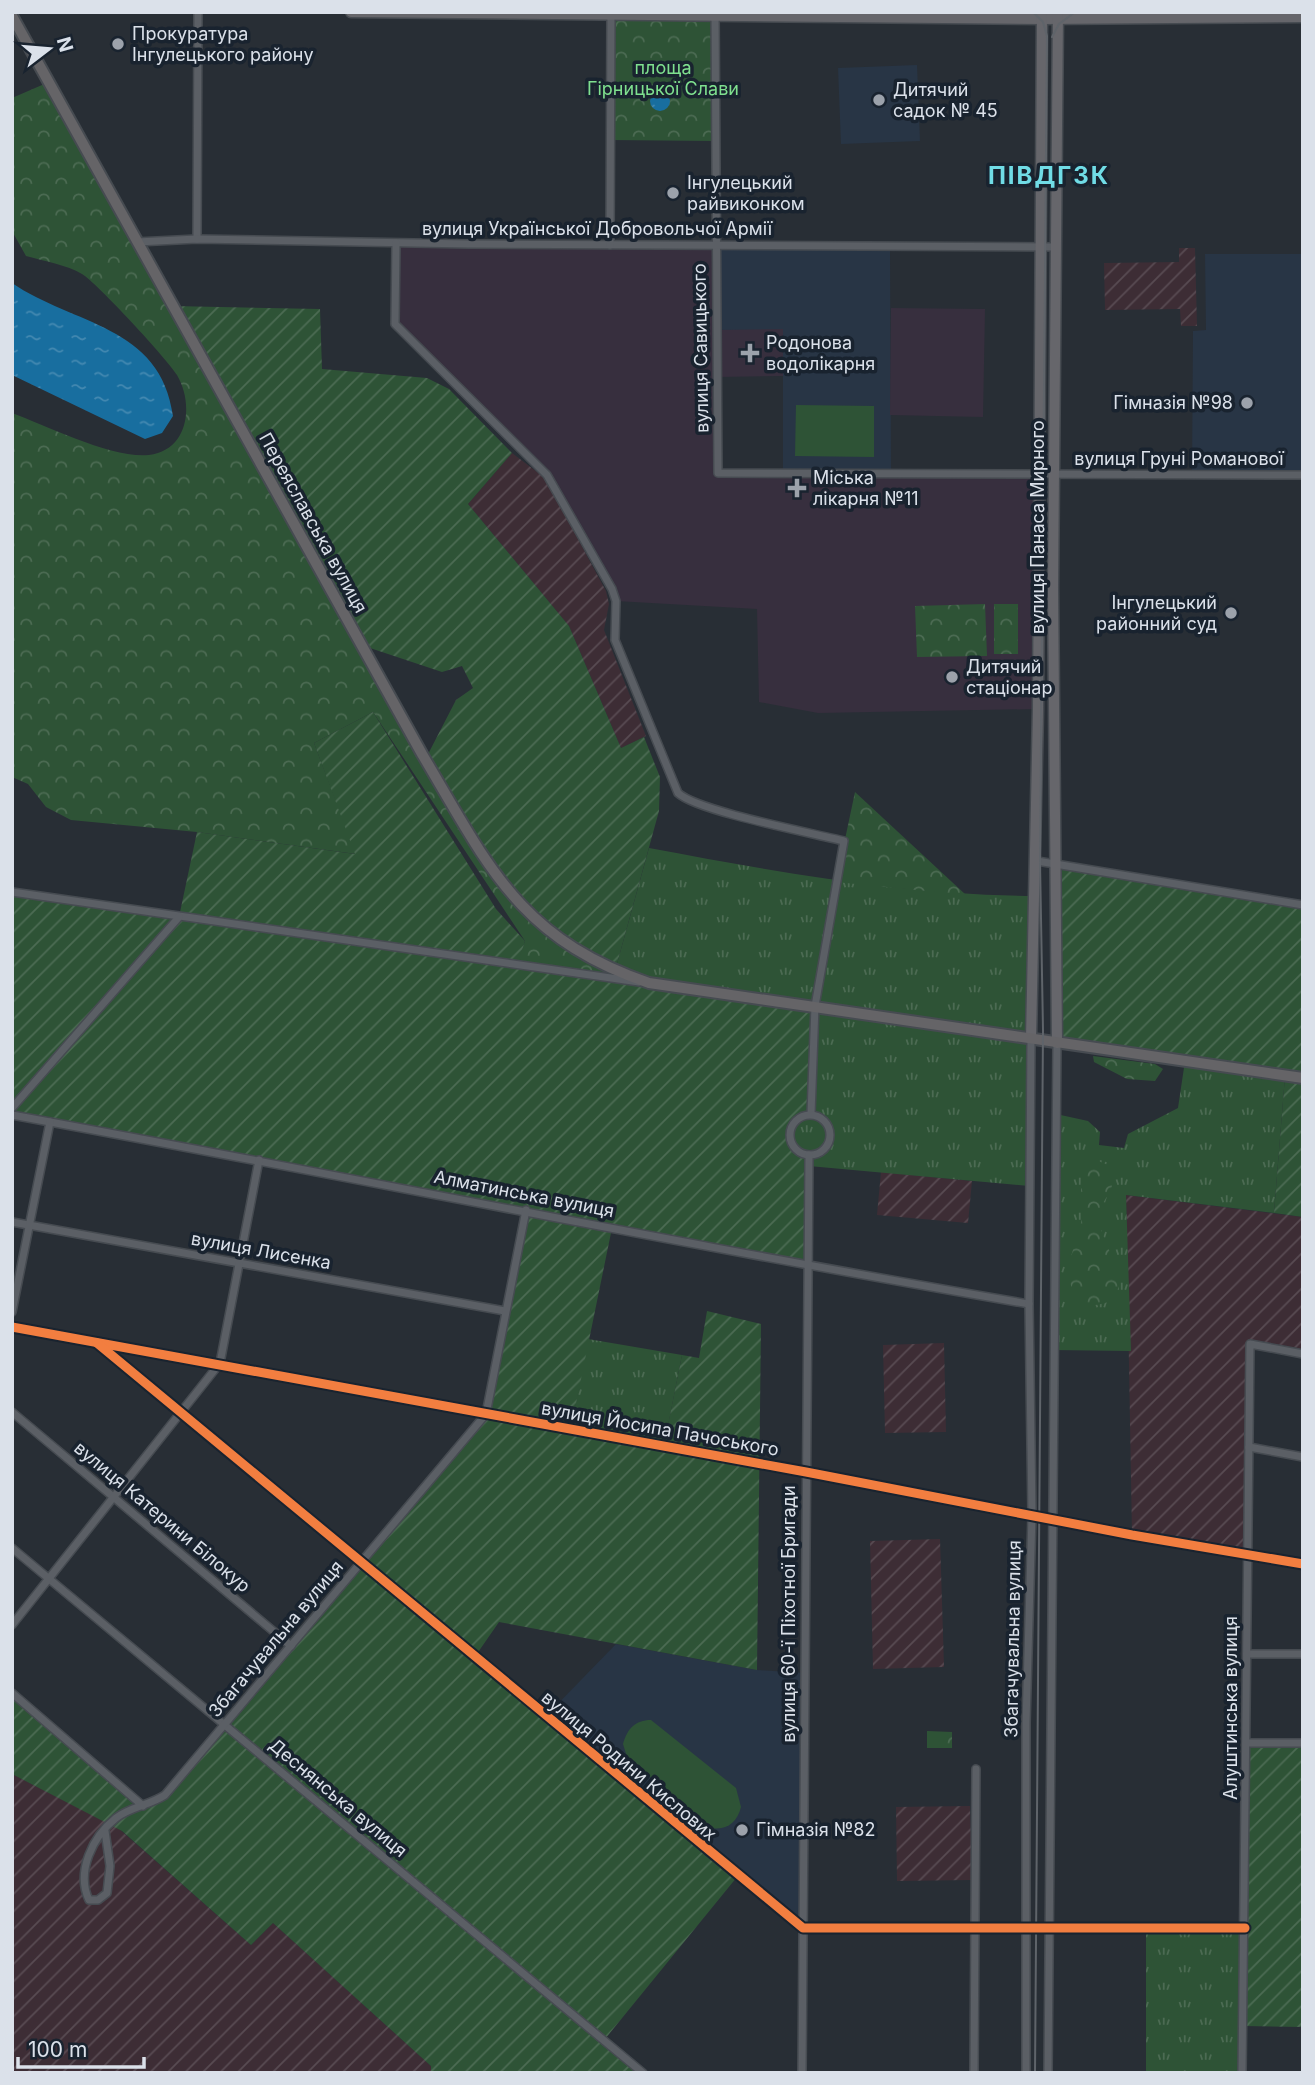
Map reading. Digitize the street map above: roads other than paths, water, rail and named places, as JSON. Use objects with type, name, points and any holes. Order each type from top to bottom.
[{"type":"main road","points":[[351,12],[1303,17]]},
{"type":"main road","name":"вулиця Панаса Мирного","points":[[1031,1038],[1037,861],[1042,15]]},
{"type":"main road","name":"вулиця Панаса Мирного","points":[[1057,1042],[1053,864],[1058,15]]},
{"type":"main road","name":"Переяславська вулиця","points":[[12,16],[422,754],[491,872],[531,916],[563,942],[615,971],[649,983],[1303,1078]]},
{"type":"street","points":[[197,239],[198,12]]},
{"type":"street","points":[[610,245],[611,14]]},
{"type":"street","name":"вулиця Савицького","points":[[715,14],[718,473]]},
{"type":"street","name":"вулиця Української Добровольчої Армії","points":[[137,242],[197,239],[716,246],[1056,247]]},
{"type":"street","points":[[396,243],[395,324],[547,475],[612,589],[616,601],[615,640],[678,793],[688,799],[726,811],[844,841],[815,1006],[811,1114]]},
{"type":"street","name":"вулиця Груні Романової","points":[[718,473],[1303,475]]},
{"type":"street","points":[[1037,861],[1303,905]]},
{"type":"street","points":[[12,892],[601,979],[649,983]]},
{"type":"street","points":[[12,1108],[179,917]]},
{"type":"street","name":"Збагачувальна вулиця","points":[[1026,2073],[1024,1930],[1032,1515],[1029,1304],[1031,1038]]},
{"type":"street","points":[[1048,2073],[1057,1042]]},
{"type":"street","points":[[811,1114],[827,1122],[831,1136],[824,1150],[809,1155],[793,1145],[790,1133],[797,1119],[811,1114]]},
{"type":"street","name":"Алматинська вулиця","points":[[12,1115],[526,1210],[808,1266],[1029,1304]]},
{"type":"street","points":[[12,1312],[50,1122]]},
{"type":"street","name":"вулиця 60-ї Піхотної Бригади","points":[[802,2073],[809,1155]]},
{"type":"street","points":[[12,1625],[51,1580],[220,1363],[259,1160]]},
{"type":"street","name":"Збагачувальна вулиця","points":[[105,1831],[110,1866],[107,1893],[98,1900],[89,1900],[82,1874],[92,1848],[114,1819],[165,1796],[486,1414],[526,1210]]},
{"type":"street","name":"вулиця Лисенка","points":[[12,1222],[505,1311]]},
{"type":"street","name":"вулиця Йосипа Пачоського","points":[[12,1327],[220,1363],[1052,1520],[1303,1564]]},
{"type":"street","name":"вулиця Родини Кислових","points":[[97,1343],[803,1928]]},
{"type":"street","name":"Алуштинська вулиця","points":[[1242,2073],[1250,1344],[1303,1354]]},
{"type":"street","name":"вулиця Катерини Білокур","points":[[12,1412],[291,1646]]},
{"type":"street","points":[[1249,1447],[1303,1457]]},
{"type":"street","name":"Деснянська вулиця","points":[[12,1548],[643,2073]]},
{"type":"street","points":[[1247,1654],[1303,1654]]},
{"type":"street","points":[[12,1693],[143,1807]]},
{"type":"street","points":[[1246,1743],[1303,1743]]},
{"type":"street","points":[[974,2073],[976,1769]]},
{"type":"street","points":[[803,1928],[1245,1928]]},
{"type":"water","points":[[660,91],[667,94],[670,101],[667,108],[660,111],[653,108],[650,101],[653,94]]},
{"type":"water","points":[[12,283],[36,297],[111,331],[133,345],[151,363],[165,386],[173,416],[162,433],[145,439],[12,375]]},
{"type":"tram line","points":[[1033,12],[1043,22],[1047,36],[1040,862],[1043,1030],[1035,2073]]},
{"type":"tram line","points":[[1052,37],[1059,24],[1075,12]]},
{"type":"place","name":"Прокуратура Інгулецького району","points":[[118,44]]},
{"type":"place","name":"Дитячий садок № 45","points":[[879,100]]},
{"type":"place","name":"Інгулецький райвиконком","points":[[673,193]]},
{"type":"place","name":"Родонова водолікарня","points":[[750,353]]},
{"type":"place","name":"Гімназія №98","points":[[1247,403]]},
{"type":"place","name":"Міська лікарня №11","points":[[797,488]]},
{"type":"place","name":"Інгулецький районний суд","points":[[1231,613]]},
{"type":"place","name":"Дитячий стаціонар","points":[[952,677]]},
{"type":"place","name":"Гімназія №82","points":[[742,1830]]},
{"type":"district","name":"ПІВДГЗК","points":[[1049,176]]},
{"type":"park label","name":"площа Гірницької Слави","points":[[663,78]]}]
